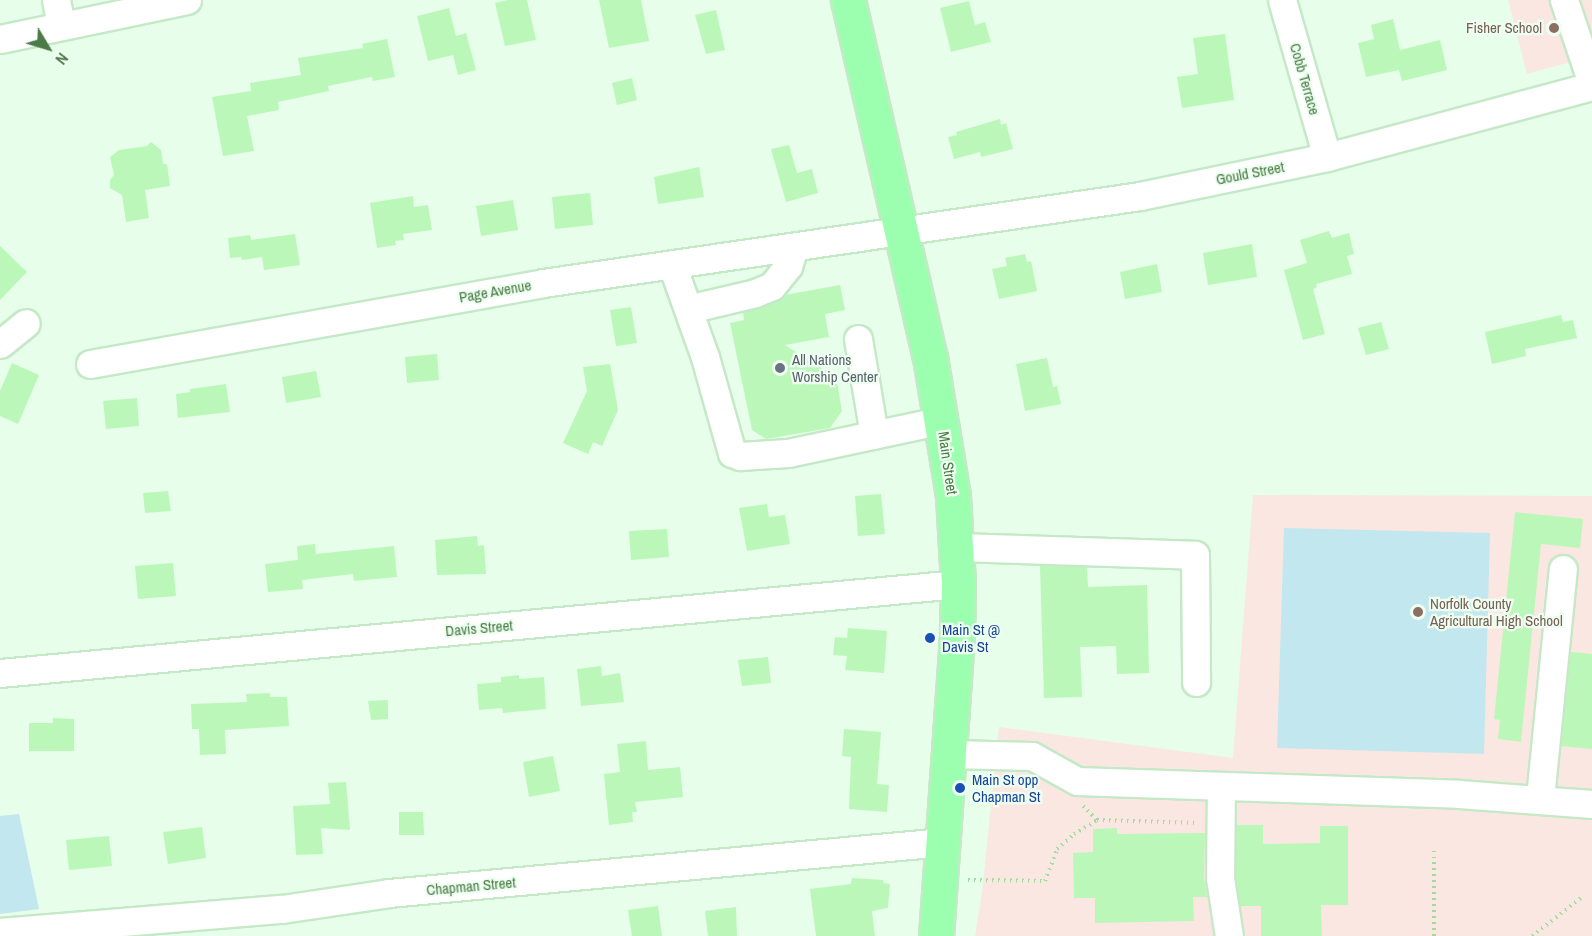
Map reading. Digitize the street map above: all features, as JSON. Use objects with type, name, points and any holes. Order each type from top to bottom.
[{"type":"main road","name":"Main Street","points":[[848,0],[943,420],[954,496],[958,584],[950,754],[936,936]]},
{"type":"street","points":[[0,39],[58,13],[187,0]]},
{"type":"street","name":"Cobb Terrace","points":[[1282,0],[1327,157]]},
{"type":"street","points":[[1564,0],[1592,84]]},
{"type":"street","name":"Gould Street","points":[[902,231],[1140,196],[1327,157],[1592,84]]},
{"type":"street","name":"Page Avenue","points":[[90,364],[531,285],[902,231]]},
{"type":"street","points":[[688,309],[754,293],[772,286],[788,266],[794,247]]},
{"type":"street","points":[[672,265],[688,309],[732,453],[740,456],[788,453],[943,420]]},
{"type":"street","points":[[0,344],[26,323]]},
{"type":"street","points":[[858,339],[874,435]]},
{"type":"street","points":[[957,547],[1195,555],[1196,682]]},
{"type":"street","points":[[1540,798],[1563,569]]},
{"type":"street","name":"Davis Street","points":[[0,673],[958,584]]},
{"type":"street","points":[[950,754],[1032,756],[1077,781],[1540,798],[1592,804]]},
{"type":"street","points":[[1221,786],[1221,878],[1229,936]]},
{"type":"street","name":"Chapman Street","points":[[0,932],[282,909],[389,893],[943,842]]},
{"type":"path","points":[[965,880],[1045,881],[1057,849],[1074,834],[1097,820]]},
{"type":"path","points":[[1434,849],[1434,936]]},
{"type":"path","points":[[1532,936],[1582,897]]},
{"type":"shaded area","name":"Fisher School","points":[[1508,0],[1592,0],[1592,56],[1527,74]]},
{"type":"shaded area","name":"Norfolk County Agricultural High School","points":[[1253,495],[1592,496],[1592,936],[975,936],[982,893],[999,727],[1233,758]]},
{"type":"shaded area","points":[[1284,528],[1490,533],[1484,754],[1277,748]]},
{"type":"shaded area","points":[[19,814],[39,909],[0,914],[0,816]]},
{"type":"building","points":[[527,0],[536,40],[505,46],[495,3]]},
{"type":"building","points":[[599,0],[641,0],[649,41],[609,48]]},
{"type":"building","points":[[969,1],[975,25],[985,22],[991,42],[951,52],[940,8]]},
{"type":"building","points":[[449,8],[456,36],[466,33],[476,70],[458,75],[453,55],[428,61],[417,16]]},
{"type":"building","points":[[716,10],[725,50],[706,54],[695,15]]},
{"type":"building","points":[[1393,19],[1400,50],[1440,40],[1447,70],[1402,81],[1399,70],[1366,77],[1358,43],[1374,39],[1371,25]]},
{"type":"building","points":[[1225,34],[1234,100],[1182,108],[1177,77],[1198,74],[1193,38]]},
{"type":"building","points":[[387,39],[395,77],[373,81],[372,77],[328,86],[329,91],[278,102],[279,110],[247,116],[254,151],[223,156],[212,97],[251,91],[250,83],[301,75],[298,58],[363,48],[362,44]]},
{"type":"building","points":[[632,78],[637,100],[617,105],[612,83]]},
{"type":"building","points":[[1000,119],[1001,125],[1006,123],[1013,149],[981,157],[980,152],[954,159],[948,137],[957,135],[956,132]]},
{"type":"building","points":[[151,142],[161,150],[163,164],[167,164],[170,186],[145,190],[149,218],[126,222],[122,195],[110,188],[110,180],[114,175],[110,157],[119,150],[147,146]]},
{"type":"building","points":[[789,145],[797,173],[812,169],[818,193],[786,202],[771,149]]},
{"type":"building","points":[[699,167],[704,197],[658,204],[654,177]]},
{"type":"building","points":[[590,193],[593,225],[555,229],[552,197]]},
{"type":"building","points":[[413,196],[414,207],[428,205],[432,230],[403,234],[404,240],[395,241],[396,245],[377,248],[370,203]]},
{"type":"building","points":[[513,200],[518,230],[481,236],[476,206]]},
{"type":"building","points":[[1329,231],[1332,238],[1349,233],[1354,254],[1347,256],[1352,274],[1316,284],[1317,287],[1313,289],[1325,334],[1303,340],[1284,270],[1307,263],[1300,240]]},
{"type":"building","points":[[295,234],[300,265],[264,270],[262,257],[242,260],[241,257],[230,258],[228,238],[250,235],[251,240]]},
{"type":"building","points":[[1252,244],[1257,277],[1208,285],[1203,253]]},
{"type":"building","points":[[0,246],[27,272],[0,300]]},
{"type":"building","points":[[1025,254],[1027,262],[1031,261],[1037,291],[999,299],[992,269],[1007,266],[1005,258]]},
{"type":"building","points":[[1157,264],[1162,292],[1125,299],[1120,272]]},
{"type":"building","name":"All Nations Worship Center","points":[[840,285],[845,310],[825,314],[829,337],[785,345],[836,377],[842,411],[830,428],[766,439],[752,430],[730,323],[744,320],[743,312],[761,308],[785,295]]},
{"type":"building","points":[[631,307],[637,343],[616,346],[610,310]]},
{"type":"building","points":[[1561,315],[1563,322],[1573,320],[1577,338],[1525,349],[1526,356],[1492,364],[1485,332]]},
{"type":"building","points":[[1381,322],[1389,349],[1366,355],[1358,328]]},
{"type":"building","points":[[437,354],[439,380],[407,383],[405,357]]},
{"type":"building","points":[[1047,358],[1053,387],[1057,386],[1061,404],[1025,411],[1016,364]]},
{"type":"building","points":[[12,363],[39,375],[18,424],[0,416],[0,391]]},
{"type":"building","points":[[610,364],[618,410],[602,446],[593,442],[588,454],[563,443],[587,391],[583,367]]},
{"type":"building","points":[[316,371],[321,397],[286,403],[282,377]]},
{"type":"building","points":[[226,384],[230,412],[178,418],[176,394],[190,392],[190,389]]},
{"type":"building","points":[[137,398],[139,426],[106,429],[103,401]]},
{"type":"building","points":[[168,491],[171,511],[145,513],[143,493]]},
{"type":"building","points":[[881,494],[885,534],[858,536],[855,496]]},
{"type":"building","points":[[767,504],[769,517],[785,515],[790,544],[747,551],[739,508]]},
{"type":"building","points":[[1515,512],[1583,519],[1580,548],[1541,544],[1521,742],[1498,739],[1500,720],[1494,719]]},
{"type":"building","points":[[667,529],[669,557],[631,560],[629,531]]},
{"type":"building","points":[[477,536],[478,546],[484,545],[486,574],[437,575],[435,540]]},
{"type":"building","points":[[315,544],[316,554],[394,546],[397,577],[354,581],[353,574],[302,580],[303,589],[268,592],[265,564],[298,560],[297,546]]},
{"type":"building","points":[[173,563],[176,596],[138,599],[135,566]]},
{"type":"building","points":[[1040,566],[1087,567],[1088,587],[1147,585],[1149,673],[1117,674],[1116,646],[1080,647],[1082,697],[1044,698]]},
{"type":"building","points":[[848,628],[887,631],[884,673],[845,670],[847,656],[833,655],[835,637],[847,638]]},
{"type":"building","points":[[1571,652],[1592,654],[1592,749],[1561,746]]},
{"type":"building","points":[[768,657],[771,683],[742,686],[738,660]]},
{"type":"building","points":[[601,666],[602,676],[620,673],[624,702],[581,706],[577,669]]},
{"type":"building","points":[[519,675],[519,679],[544,677],[546,709],[503,713],[502,708],[479,710],[477,684],[501,682],[501,677]]},
{"type":"building","points":[[270,693],[270,697],[287,697],[289,726],[225,730],[226,754],[200,755],[199,729],[192,729],[191,704],[247,702],[246,694]]},
{"type":"building","points":[[388,700],[388,719],[371,720],[368,701]]},
{"type":"building","points":[[53,718],[74,719],[74,751],[29,751],[29,723],[53,723]]},
{"type":"building","points":[[844,729],[881,732],[877,784],[889,785],[887,812],[849,809],[851,757],[842,756]]},
{"type":"building","points":[[646,741],[648,770],[680,767],[683,797],[635,802],[637,812],[632,812],[633,822],[609,825],[604,774],[620,772],[617,744]]},
{"type":"building","points":[[553,756],[560,791],[529,797],[523,762]]},
{"type":"building","points":[[346,782],[350,830],[321,828],[323,854],[296,855],[293,806],[330,804],[328,783]]},
{"type":"building","points":[[399,812],[423,812],[424,835],[399,835]]},
{"type":"building","points":[[1236,825],[1263,825],[1263,844],[1320,843],[1320,826],[1348,826],[1348,905],[1321,905],[1322,936],[1261,936],[1261,906],[1240,906],[1236,877]]},
{"type":"building","points":[[202,827],[206,858],[168,864],[163,832]]},
{"type":"building","points":[[1117,828],[1117,834],[1205,833],[1204,878],[1207,897],[1193,897],[1194,921],[1095,923],[1095,898],[1074,898],[1073,853],[1093,852],[1093,829]]},
{"type":"building","points":[[109,836],[112,866],[69,870],[66,840]]},
{"type":"building","points":[[852,878],[883,880],[883,883],[890,884],[888,908],[872,911],[875,936],[816,936],[810,889],[851,884]]},
{"type":"building","points":[[658,906],[662,936],[632,936],[628,910]]},
{"type":"building","points":[[736,907],[737,936],[708,936],[705,911]]},
{"type":"place","name":"Fisher School","points":[[1554,28]]},
{"type":"place","name":"All Nations Worship Center","points":[[780,368]]},
{"type":"place","name":"Norfolk County Agricultural High School","points":[[1418,612]]},
{"type":"place","name":"Main St @ Davis St","points":[[930,638]]},
{"type":"place","name":"Main St opp Chapman St","points":[[960,788]]}]
